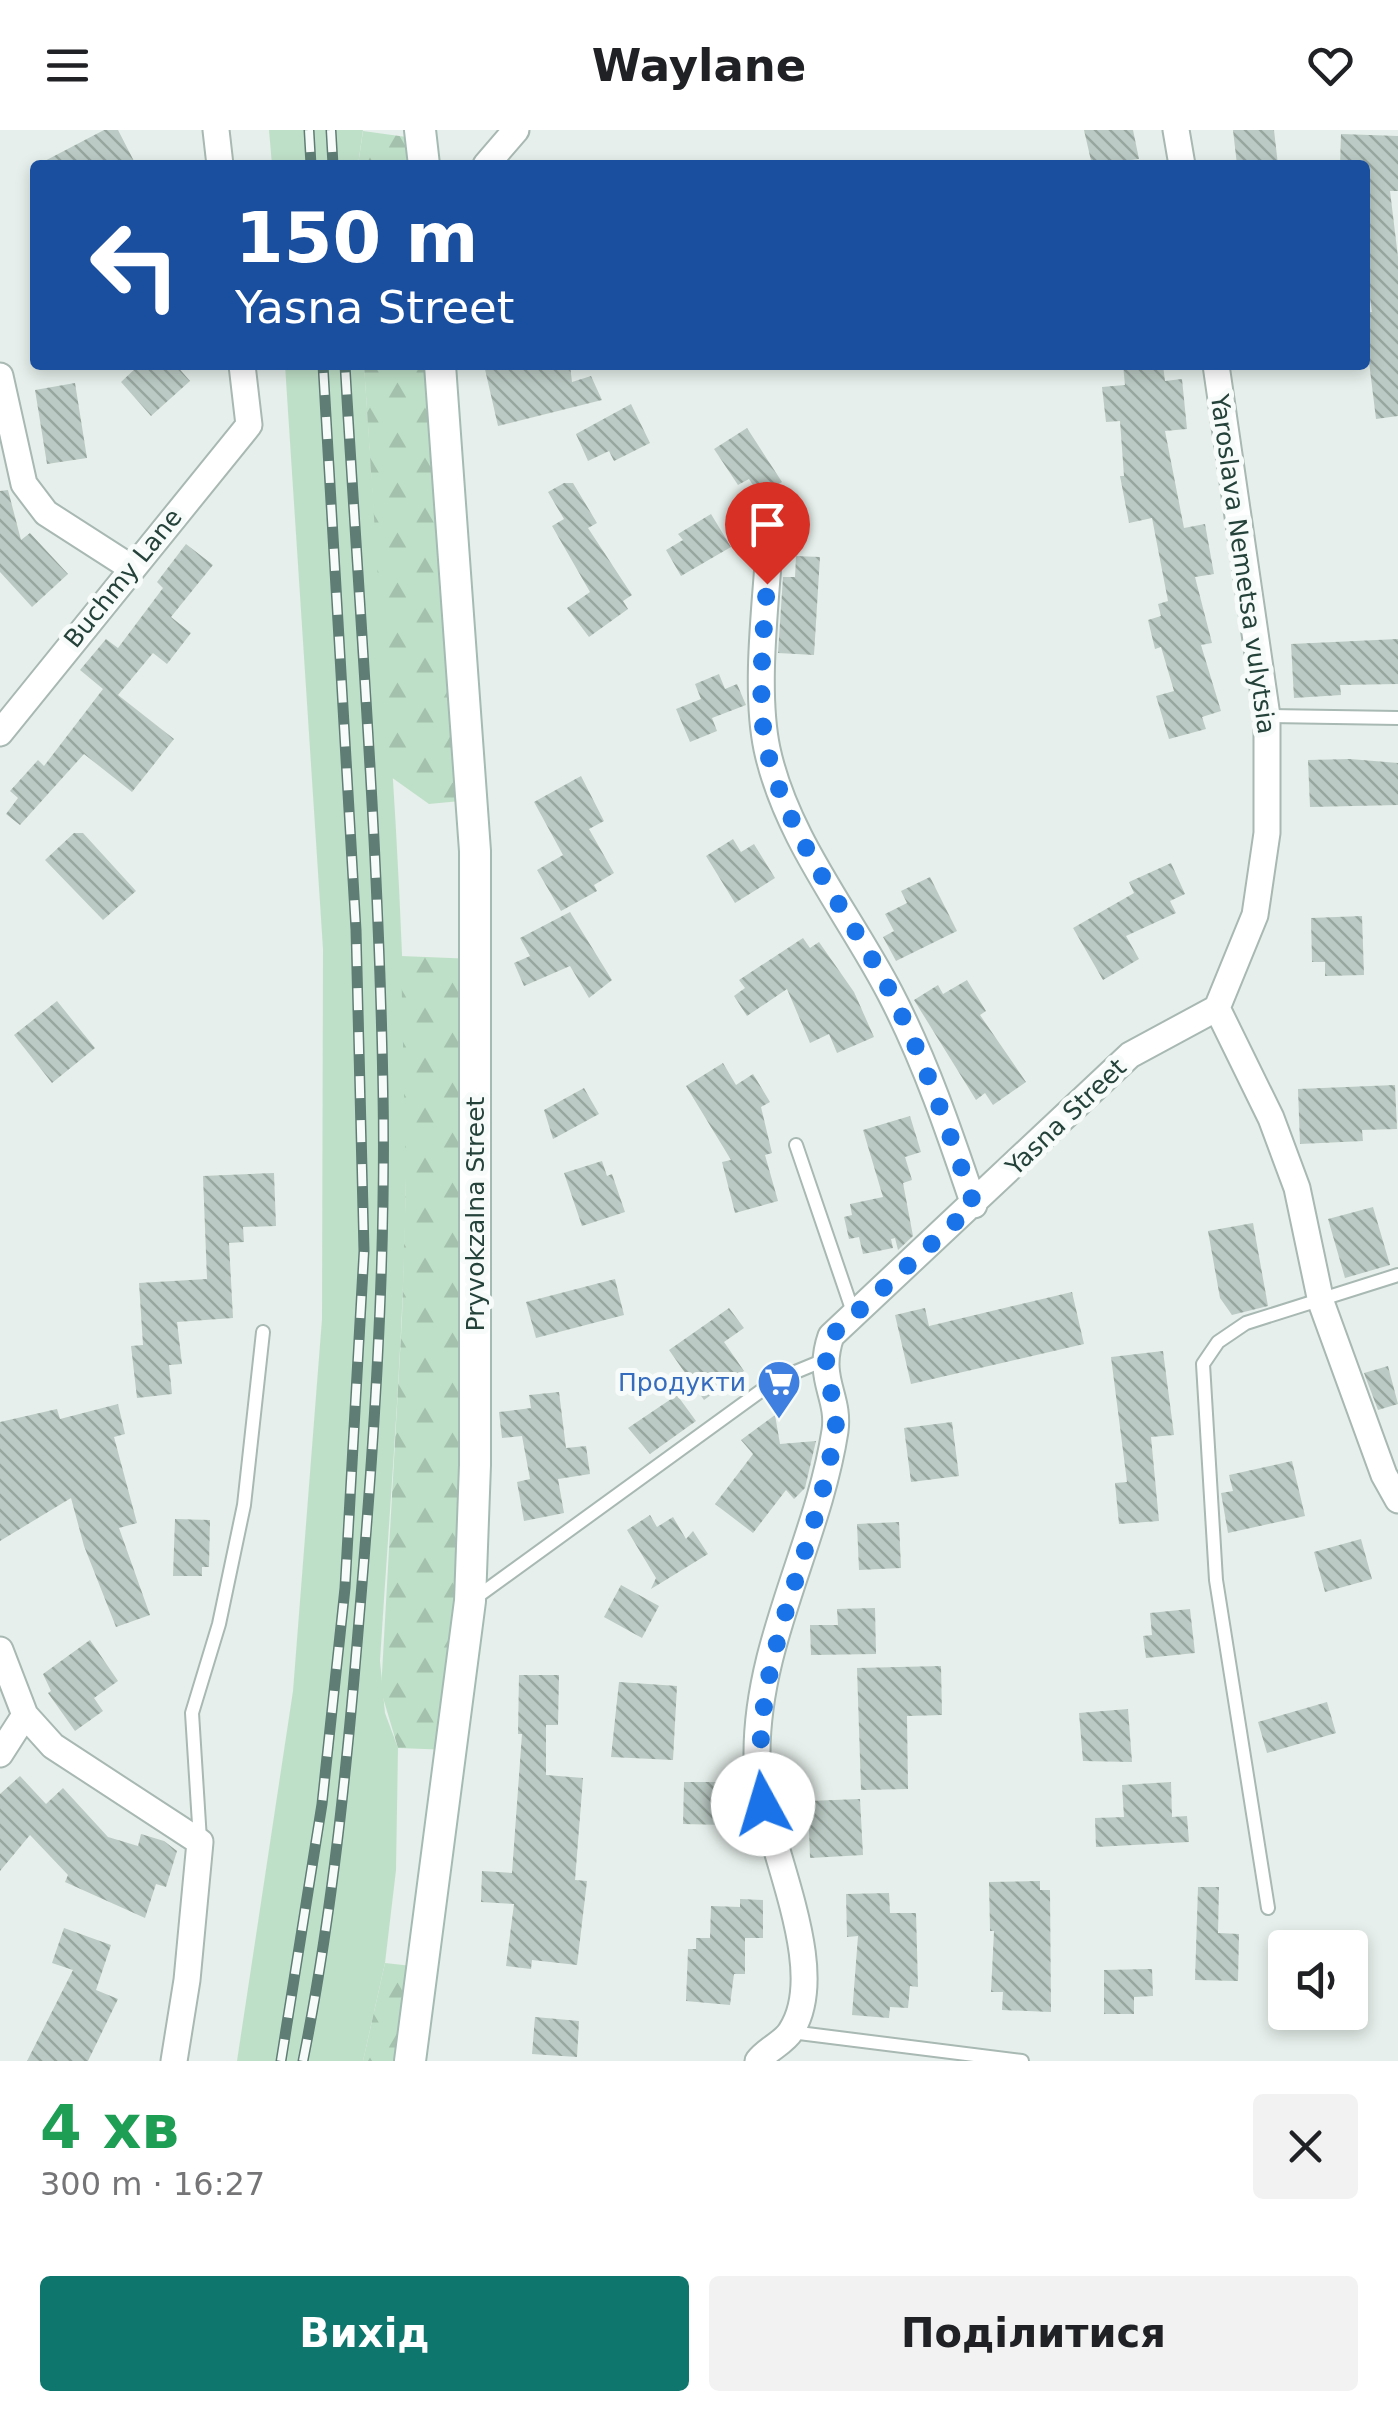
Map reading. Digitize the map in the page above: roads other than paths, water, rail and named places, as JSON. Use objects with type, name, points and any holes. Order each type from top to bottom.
[{"type":"street","points":[[216,130],[219,160]]},
{"type":"street","points":[[420,130],[423,160]]},
{"type":"street","points":[[490,160],[516,130]]},
{"type":"street","points":[[1176,130],[1181,160]]},
{"type":"street","name":"Buchmy Lane","points":[[0,733],[130,567],[249,425],[243,370]]},
{"type":"street","name":"Pryvokzalna Street","points":[[410,2061],[470,1601],[475,1465],[475,851],[440,370]]},
{"type":"street","name":"Yaroslava Nemetsa vulytsia","points":[[1217,370],[1267,716],[1268,833],[1255,915],[1217,1008]]},
{"type":"street","points":[[0,376],[24,484],[46,513],[130,567]]},
{"type":"street","points":[[769,551],[763,649],[766,748],[784,798],[824,881],[890,993],[943,1114],[974,1205]]},
{"type":"street","points":[[1217,1008],[1271,1118],[1297,1188],[1321,1302],[1384,1475],[1398,1500]]},
{"type":"street","name":"Yasna Street","points":[[822,1361],[831,1336],[1130,1054],[1217,1008]]},
{"type":"street","points":[[758,2061],[791,2032],[803,1996],[802,1954],[763,1804],[757,1759],[768,1676],[792,1582],[828,1473],[836,1425],[822,1361]]},
{"type":"street","points":[[0,1650],[25,1715],[53,1746],[200,1842],[187,1980],[174,2061]]},
{"type":"street","points":[[0,1754],[25,1715]]},
{"type":"lane","points":[[1267,716],[1398,718]]},
{"type":"lane","points":[[796,1144],[854,1315]]},
{"type":"lane","points":[[1268,1908],[1216,1580],[1203,1364],[1218,1342],[1246,1323],[1398,1276]]},
{"type":"lane","points":[[200,1842],[192,1713],[219,1624],[244,1505],[263,1332]]},
{"type":"lane","points":[[470,1601],[776,1380],[822,1361]]},
{"type":"lane","points":[[791,2032],[1022,2061]]},
{"type":"railway","points":[[309,130],[311,160]]},
{"type":"railway","points":[[331,130],[333,160]]},
{"type":"railway","points":[[281,2061],[322,1804],[345,1588],[364,1251],[356,930],[323,370]]},
{"type":"railway","points":[[303,2061],[330,1897],[349,1731],[374,1422],[383,1224],[377,910],[345,370]]},
{"type":"place","name":"Продукти","points":[[779,1420]]}]
